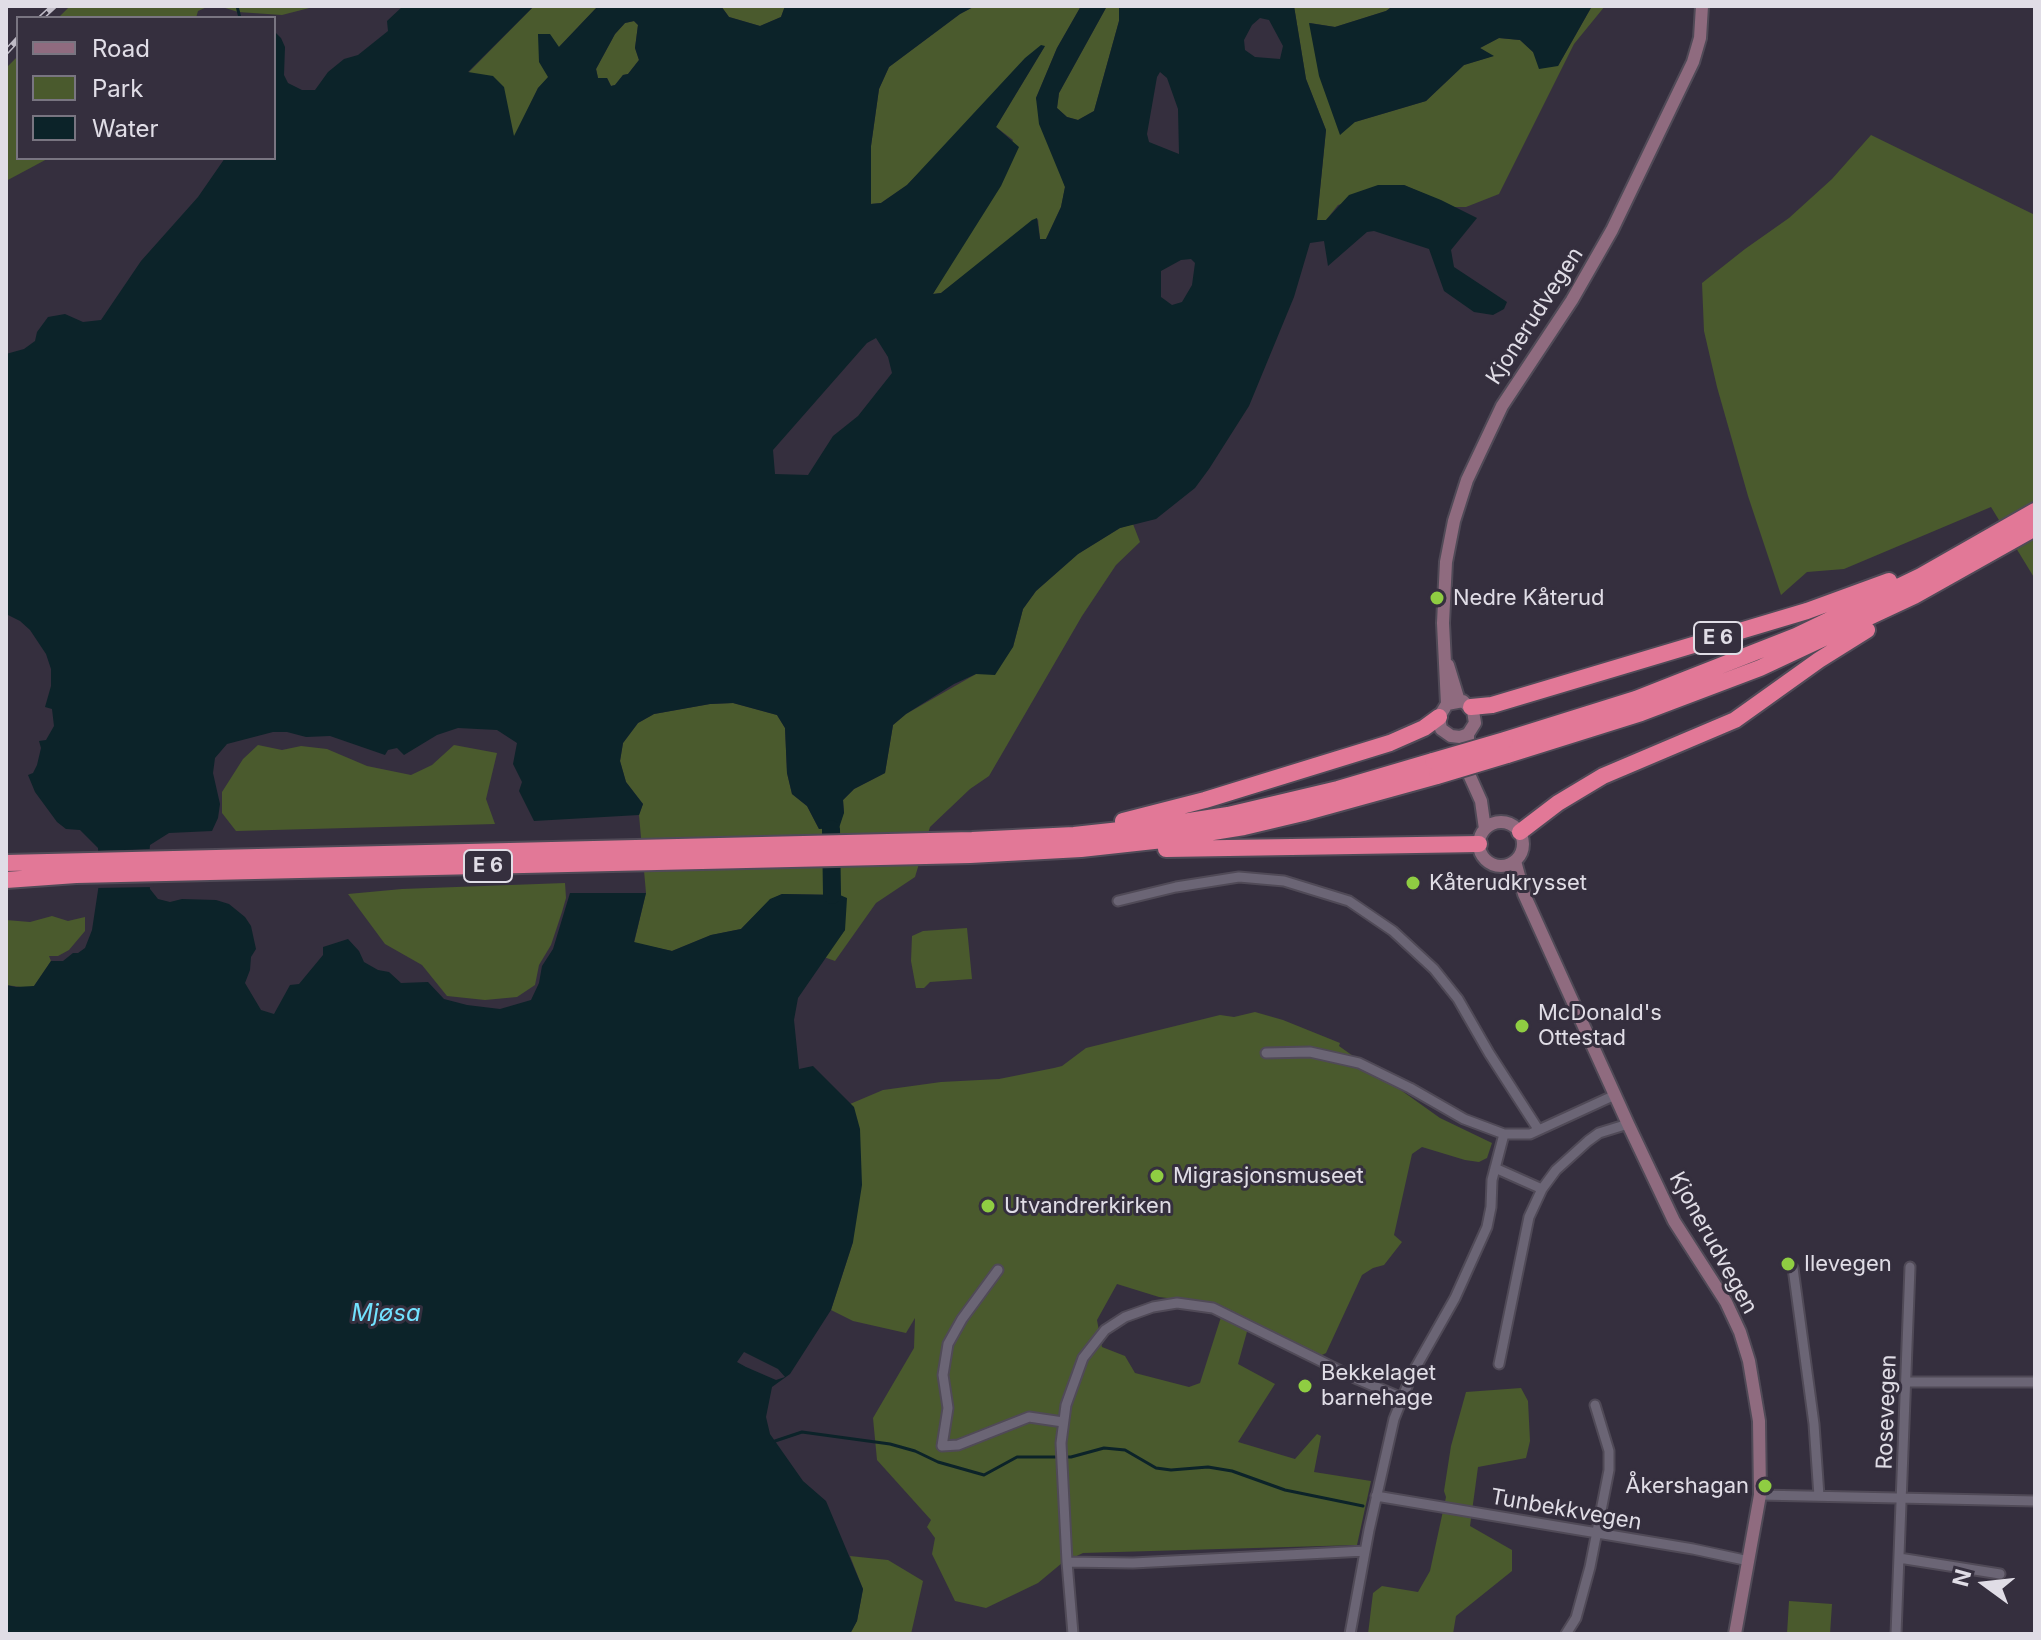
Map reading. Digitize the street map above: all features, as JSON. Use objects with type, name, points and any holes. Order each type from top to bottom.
[{"type":"highway","name":"E 6","points":[[1506,748],[1754,654],[1880,597],[2035,511]]},
{"type":"highway","name":"E 6","points":[[6,863],[75,867],[861,850],[1163,840],[1244,827],[1329,806],[1435,768],[1506,748],[1604,726],[1717,685],[1914,596],[2035,528]]},
{"type":"highway","name":"E 6","points":[[1077,842],[1390,743],[1412,735],[1454,707],[1492,705],[1818,608],[1961,554]]},
{"type":"highway","name":"E 6","points":[[1520,832],[1558,803],[1603,776],[1735,720],[1819,660],[1881,622],[1914,596]]},
{"type":"highway","name":"E 6","points":[[1077,842],[1482,836]]},
{"type":"highway","name":"E 6","points":[[6,880],[75,867]]},
{"type":"main road","name":"Kjonerudvegen","points":[[1702,6],[1700,38],[1693,62],[1612,230],[1572,300],[1502,406],[1467,480],[1454,521],[1446,562],[1443,623],[1445,659],[1454,707],[1441,729],[1451,736],[1481,801],[1485,859],[1496,865],[1509,864],[1674,1221],[1726,1302],[1740,1332],[1756,1392],[1760,1495],[1735,1634]]},
{"type":"main road","name":"Kjonerudvegen","points":[[1454,707],[1475,723],[1468,734],[1468,768]]},
{"type":"main road","points":[[1451,736],[1468,734]]},
{"type":"main road","name":"Kjonerudvegen","points":[[1481,801],[1501,822],[1520,832]]},
{"type":"main road","points":[[1482,836],[1501,822]]},
{"type":"main road","points":[[1509,864],[1522,851],[1520,832]]},
{"type":"street","points":[[1118,901],[1176,887],[1239,877],[1284,881],[1349,901],[1393,931],[1434,969],[1458,999],[1538,1129]]},
{"type":"street","points":[[1266,1053],[1310,1052],[1359,1063],[1464,1119],[1504,1134],[1530,1134],[1615,1095]]},
{"type":"street","points":[[1499,1364],[1529,1217],[1542,1189],[1556,1170],[1588,1141],[1599,1133],[1628,1124]]},
{"type":"street","points":[[1350,1634],[1394,1419],[1412,1374],[1447,1311],[1487,1227],[1495,1168],[1504,1134]]},
{"type":"street","points":[[1495,1168],[1542,1189]]},
{"type":"street","name":"Rosevegen","points":[[1896,1634],[1910,1267]]},
{"type":"street","points":[[1793,1268],[1819,1496]]},
{"type":"street","points":[[998,1270],[948,1344],[943,1375],[948,1408],[942,1446],[958,1445],[1029,1417],[1063,1422]]},
{"type":"street","points":[[1073,1634],[1061,1443],[1063,1422],[1083,1358],[1095,1339],[1125,1317],[1177,1303],[1223,1312],[1402,1398]]},
{"type":"street","points":[[1907,1382],[2035,1382]]},
{"type":"street","points":[[1566,1634],[1576,1618],[1597,1534],[1609,1461],[1595,1405]]},
{"type":"street","points":[[1760,1495],[2035,1501]]},
{"type":"street","name":"Tunbekkvegen","points":[[1376,1496],[1749,1561]]},
{"type":"street","points":[[1067,1562],[1133,1563],[1365,1551]]},
{"type":"street","points":[[1899,1558],[2000,1574]]},
{"type":"green space","points":[[70,6],[209,6],[198,11],[197,16],[60,16]]},
{"type":"green space","points":[[219,6],[317,6],[282,15],[238,12]]},
{"type":"green space","points":[[534,6],[598,6],[559,47],[549,77],[538,88],[514,138],[468,73]]},
{"type":"green space","points":[[721,6],[785,6],[781,17],[760,26],[729,17]]},
{"type":"green space","points":[[975,6],[1081,6],[1057,48],[1036,98],[1065,187],[1061,207],[1046,239],[1040,239],[1038,219],[941,293],[933,294],[1013,140],[996,127],[1045,46],[907,185],[881,203],[870,204],[871,146],[879,89],[889,67]]},
{"type":"green space","points":[[1107,6],[1119,6],[1119,21],[1094,111],[1078,120],[1067,117],[1057,108],[1059,93]]},
{"type":"green space","points":[[1294,6],[1393,6],[1335,27],[1310,23],[1355,122],[1426,101],[1464,65],[1493,56],[1480,48],[1499,38],[1520,40],[1533,52],[1558,66],[1592,6],[1605,6],[1574,44],[1499,194],[1466,207],[1454,207],[1404,185],[1338,205],[1326,220],[1317,220],[1326,130],[1306,79]]},
{"type":"green space","points":[[634,21],[638,25],[635,48],[639,60],[628,74],[611,86],[607,78],[598,78],[596,69],[615,34],[625,23]]},
{"type":"green space","points":[[16,58],[16,160],[45,160],[6,181],[6,68]]},
{"type":"green space","points":[[1871,135],[2035,215],[2035,579],[1991,507],[1844,569],[1807,572],[1781,595],[1748,496],[1717,387],[1704,331],[1702,283],[1789,218],[1832,179]]},
{"type":"green space","points":[[1133,524],[1140,542],[1116,565],[1082,616],[989,776],[970,789],[930,827],[915,877],[876,903],[835,961],[824,957],[845,930],[840,895],[782,894],[770,900],[741,929],[711,935],[672,951],[634,943],[646,893],[639,815],[643,804],[626,782],[620,761],[623,743],[638,723],[654,714],[710,704],[733,703],[777,715],[785,728],[787,773],[792,794],[807,806],[819,829],[844,813],[843,800],[854,789],[885,773],[893,725],[906,714],[976,674],[1013,647],[1023,609],[1036,591],[1078,554],[1120,528]]},
{"type":"green space","points":[[258,745],[282,750],[301,746],[327,749],[367,766],[411,775],[432,765],[454,745],[497,753],[486,799],[495,824],[236,831],[222,813],[222,792],[243,759]]},
{"type":"green space","points":[[565,883],[566,898],[562,912],[551,945],[539,965],[535,985],[517,997],[485,1000],[447,996],[422,965],[385,944],[348,894],[402,889]]},
{"type":"green space","points":[[52,916],[68,921],[85,917],[85,931],[69,950],[58,956],[49,956],[51,961],[34,986],[6,985],[6,920],[30,922]]},
{"type":"green space","points":[[967,928],[972,979],[930,982],[924,988],[916,988],[911,961],[912,936],[923,931]]},
{"type":"green space","points":[[1255,1012],[1340,1043],[1339,1046],[1440,1118],[1492,1143],[1487,1158],[1479,1162],[1465,1160],[1422,1147],[1412,1154],[1394,1235],[1402,1242],[1384,1265],[1362,1275],[1326,1353],[1320,1356],[1218,1304],[1159,1297],[1117,1284],[1097,1320],[1102,1347],[1125,1356],[1135,1373],[1189,1387],[1200,1383],[1221,1317],[1248,1328],[1238,1364],[1275,1384],[1238,1442],[1295,1459],[1317,1434],[1321,1436],[1314,1472],[1371,1481],[1357,1545],[1083,1553],[1062,1563],[1038,1583],[986,1608],[955,1601],[932,1554],[935,1538],[927,1527],[931,1520],[877,1460],[873,1418],[914,1348],[915,1318],[906,1333],[853,1321],[831,1310],[853,1242],[850,1104],[883,1090],[941,1082],[999,1079],[1054,1068],[1062,1066],[1086,1048],[1220,1015],[1234,1017]]},
{"type":"green space","points":[[1521,1388],[1528,1401],[1530,1441],[1526,1458],[1478,1467],[1470,1526],[1512,1550],[1512,1571],[1456,1616],[1453,1634],[1368,1634],[1373,1593],[1382,1586],[1418,1592],[1430,1571],[1446,1497],[1444,1491],[1451,1446],[1466,1392]]},
{"type":"green space","points":[[850,1556],[888,1560],[923,1581],[911,1634],[850,1634],[857,1621],[863,1589]]},
{"type":"green space","points":[[1789,1601],[1832,1604],[1830,1634],[1787,1634]]},
{"type":"water","name":"Mjøsa","points":[[403,6],[534,6],[468,72],[493,76],[504,87],[514,136],[538,88],[548,77],[539,62],[538,34],[550,34],[559,47],[598,6],[721,6],[729,17],[760,26],[781,17],[785,6],[975,6],[889,67],[879,89],[871,146],[871,204],[881,203],[907,185],[1025,58],[1041,45],[1045,46],[996,127],[1019,147],[1001,186],[933,294],[941,293],[1032,220],[1037,218],[1040,239],[1046,239],[1061,207],[1065,187],[1039,124],[1036,98],[1057,48],[1081,6],[1107,6],[1059,93],[1057,108],[1067,117],[1078,120],[1094,111],[1119,21],[1119,6],[1294,6],[1306,79],[1326,130],[1317,220],[1326,220],[1349,195],[1378,185],[1404,185],[1441,200],[1477,218],[1451,250],[1454,267],[1507,302],[1504,309],[1493,315],[1474,312],[1444,291],[1429,249],[1374,231],[1367,232],[1328,266],[1324,241],[1310,243],[1294,297],[1249,406],[1195,488],[1156,519],[1120,528],[1078,554],[1036,591],[1023,609],[1013,647],[995,675],[976,674],[954,684],[893,725],[885,773],[854,789],[843,800],[844,813],[839,828],[819,829],[807,806],[792,794],[787,773],[785,728],[777,715],[733,703],[654,714],[638,723],[623,743],[620,761],[626,782],[643,804],[639,815],[534,821],[519,791],[522,782],[513,764],[517,743],[497,730],[458,728],[437,735],[404,755],[397,748],[388,750],[385,755],[330,736],[306,737],[273,732],[227,744],[215,758],[213,773],[220,804],[212,831],[169,833],[150,845],[150,889],[158,899],[170,902],[182,899],[216,900],[229,904],[245,917],[251,926],[256,949],[245,983],[261,1010],[274,1014],[290,985],[299,984],[323,955],[323,947],[348,939],[364,962],[389,972],[401,983],[428,982],[444,999],[500,1009],[531,1000],[542,966],[553,949],[570,893],[646,893],[634,942],[672,951],[711,935],[741,929],[770,899],[782,894],[840,895],[847,898],[845,930],[798,998],[794,1020],[799,1069],[813,1066],[854,1107],[860,1129],[862,1185],[853,1242],[831,1310],[790,1374],[772,1387],[766,1417],[770,1434],[803,1481],[826,1501],[863,1589],[857,1621],[850,1634],[6,1634],[6,985],[34,986],[51,961],[63,961],[85,948],[92,930],[100,877],[98,848],[80,830],[66,829],[57,822],[35,792],[28,775],[37,765],[41,748],[39,741],[46,740],[54,726],[52,709],[45,707],[51,686],[51,669],[46,654],[30,630],[6,614],[6,354],[24,349],[35,341],[37,332],[48,317],[65,314],[83,322],[101,320],[141,261],[198,197],[224,160],[276,160],[276,33],[285,47],[284,75],[288,83],[302,90],[315,90],[328,72],[344,59],[358,55],[388,31],[387,21]],"holes":[[[1260,18],[1269,20],[1283,46],[1280,59],[1255,57],[1245,50],[1244,40]],[[634,21],[638,25],[635,48],[639,60],[628,74],[611,86],[607,78],[598,78],[596,69],[615,34],[625,23]],[[1160,72],[1167,78],[1178,109],[1179,154],[1149,142],[1147,134]],[[1191,259],[1195,263],[1192,285],[1182,302],[1172,305],[1161,297],[1161,271],[1181,260]],[[876,338],[888,357],[892,373],[858,416],[833,436],[808,475],[775,474],[773,450],[867,343]]]},
{"type":"water","points":[[1393,6],[1592,6],[1558,66],[1539,69],[1533,52],[1520,40],[1499,38],[1480,48],[1494,56],[1464,65],[1426,101],[1355,122],[1340,135],[1319,76],[1309,23],[1335,27]]},
{"type":"pier","points":[[154,849],[153,887],[95,888],[95,851]]},
{"type":"pier","points":[[744,1352],[778,1369],[785,1377],[776,1380],[737,1362]]},
{"type":"waterway","points":[[237,6],[240,16]]},
{"type":"waterway","points":[[831,829],[832,895]]},
{"type":"waterway","points":[[775,1441],[802,1432],[890,1444],[984,1475],[1017,1457],[1071,1457],[1104,1448],[1125,1450],[1156,1468],[1208,1467],[1232,1471],[1285,1490],[1363,1506]]},
{"type":"railway","points":[[43,16],[54,6]]},
{"type":"railway","points":[[6,52],[16,41]]},
{"type":"place","name":"Nedre Kåterud","points":[[1437,598]]},
{"type":"place","name":"Kåterudkrysset","points":[[1413,883]]},
{"type":"place","name":"McDonald's Ottestad","points":[[1522,1026]]},
{"type":"place","name":"Migrasjonsmuseet","points":[[1157,1176]]},
{"type":"place","name":"Utvandrerkirken","points":[[988,1206]]},
{"type":"place","name":"Ilevegen","points":[[1788,1264]]},
{"type":"place","name":"Bekkelaget barnehage","points":[[1305,1386]]},
{"type":"place","name":"Åkershagan","points":[[1765,1486]]}]
